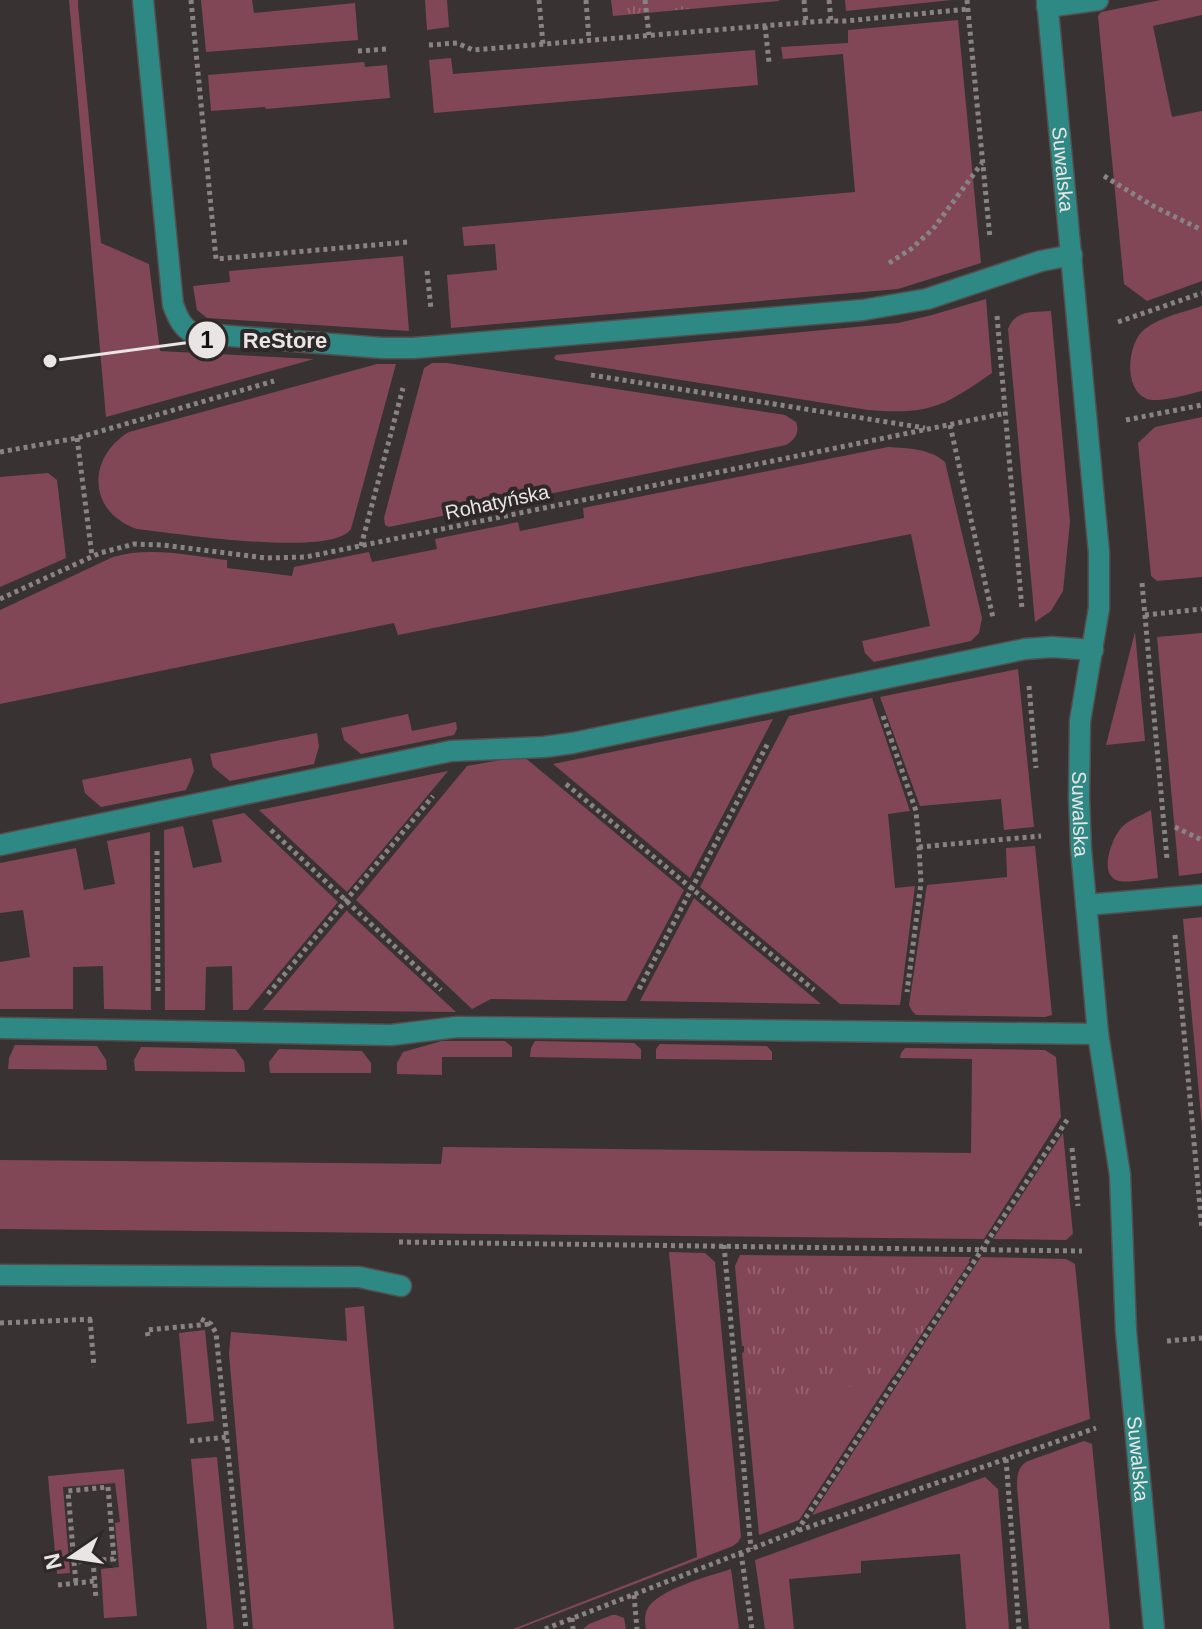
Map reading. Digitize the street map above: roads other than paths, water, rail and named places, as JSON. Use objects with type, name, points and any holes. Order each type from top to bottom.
[{"type":"street","points":[[143,0],[173,305],[187,330],[200,334],[414,348],[879,309],[927,299],[1041,261],[1072,255]]},
{"type":"street","points":[[1047,3],[1098,0]]},
{"type":"street","name":"Suwalska","points":[[1047,3],[1099,553],[1099,608],[1084,694],[1079,746],[1081,849],[1098,1034],[1120,1175],[1126,1331],[1154,1629]]},
{"type":"street","points":[[0,845],[451,751],[573,743],[1025,649],[1093,650]]},
{"type":"street","points":[[1086,905],[1202,895]]},
{"type":"street","points":[[0,1028],[391,1035],[457,1027],[1098,1034]]},
{"type":"street","points":[[0,1275],[359,1277],[401,1286]]},
{"type":"place","name":"ReStore","points":[[50,361]]}]
